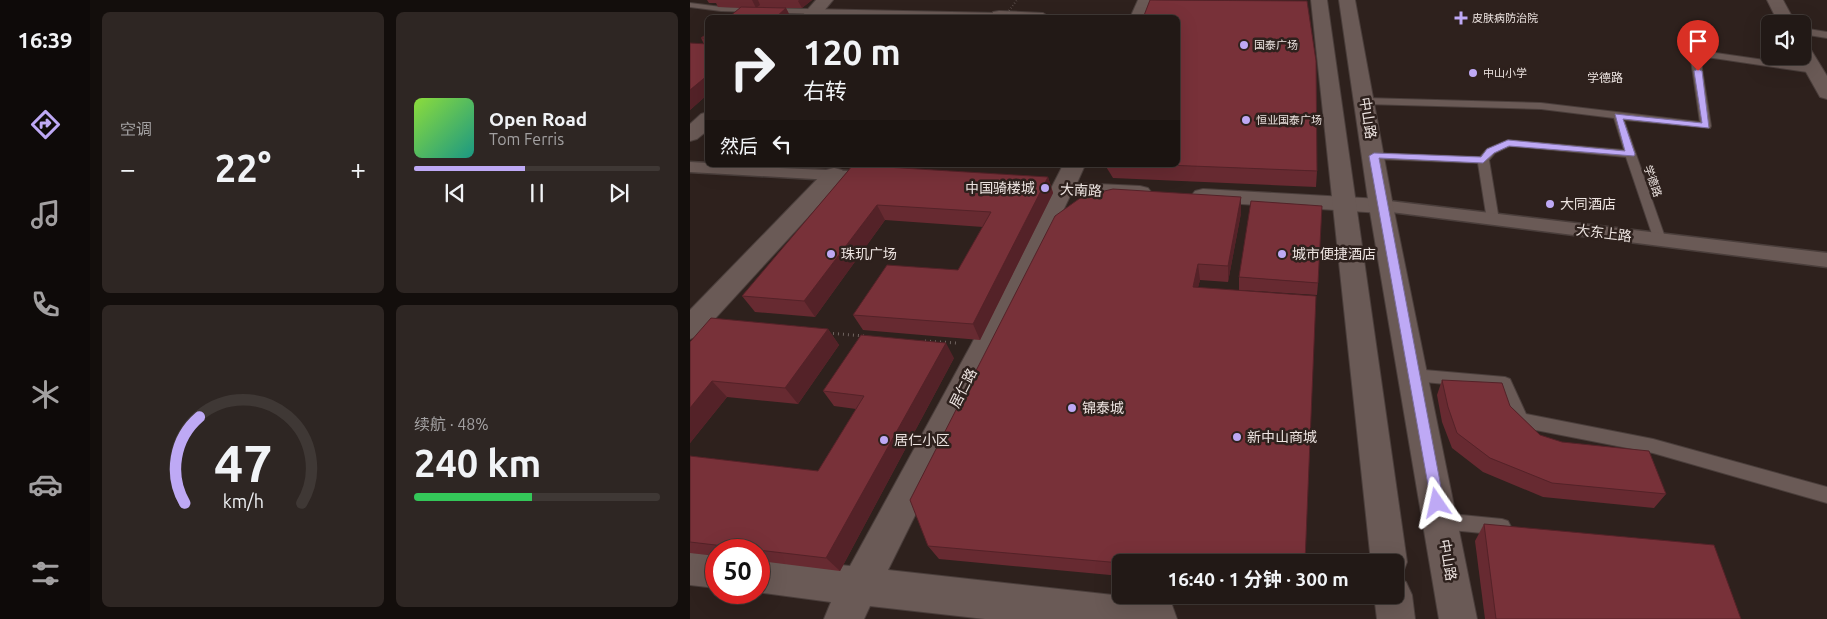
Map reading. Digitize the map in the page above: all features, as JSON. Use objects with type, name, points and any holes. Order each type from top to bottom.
[{"type":"main road","points":[[1006,15],[1011,0]]},
{"type":"main road","points":[[1139,15],[1146,0]]},
{"type":"main road","points":[[1318,0],[1388,554]]},
{"type":"main road","name":"中山路","points":[[1347,0],[1381,206],[1458,619]]},
{"type":"main road","points":[[1775,0],[1783,15]]},
{"type":"main road","points":[[1811,65],[1827,93]]},
{"type":"main road","points":[[690,134],[705,121]]},
{"type":"main road","points":[[690,328],[834,175]]},
{"type":"main road","name":"大南路","points":[[1061,180],[1171,195],[1381,206]]},
{"type":"main road","name":"居仁路","points":[[844,619],[985,346],[1061,180]]},
{"type":"main road","points":[[690,567],[705,569]]},
{"type":"main road","points":[[770,575],[1158,619]]},
{"type":"main road","points":[[1395,604],[1396,619]]},
{"type":"street","points":[[690,167],[863,177]]},
{"type":"street","name":"大东上路","points":[[1381,206],[1827,260]]},
{"type":"lane","points":[[690,5],[721,9],[816,9],[958,15]]},
{"type":"lane","points":[[1811,32],[1827,34]]},
{"type":"lane","points":[[1365,101],[1541,106],[1706,126],[1695,53],[1814,70]]},
{"type":"lane","name":"学德路","points":[[1618,116],[1660,240]]},
{"type":"lane","points":[[1493,220],[1483,160],[1490,151],[1508,143],[1631,154]]},
{"type":"lane","points":[[1374,156],[1483,160]]},
{"type":"lane","points":[[1413,375],[1505,383],[1520,420],[1653,446],[1827,495]]},
{"type":"lane","points":[[1441,521],[1518,528]]},
{"type":"path","points":[[1006,15],[1017,0]]},
{"type":"path","points":[[821,332],[869,336]]},
{"type":"path","points":[[917,340],[985,346]]},
{"type":"building","points":[[1150,0],[1307,1],[1316,61],[1317,171],[1180,166],[1180,15],[1144,15]]},
{"type":"building","points":[[741,7],[786,8],[778,15],[732,15]]},
{"type":"building","points":[[690,43],[705,44],[705,78],[690,90]]},
{"type":"building","name":"珠玑广场","points":[[851,167],[886,167],[1048,177],[973,324],[853,315],[887,265],[958,270],[991,212],[877,205],[804,301],[742,296]]},
{"type":"building","points":[[1113,189],[1241,197],[1228,266],[1198,264],[1193,287],[1316,296],[1305,554],[1112,554],[1112,562],[928,546],[910,500],[1055,216],[1083,196]]},
{"type":"building","name":"城市便捷酒店","points":[[1251,201],[1322,206],[1318,283],[1239,277]]},
{"type":"building","points":[[711,318],[828,329],[785,388],[712,381],[690,408],[690,342]]},
{"type":"building","name":"居仁小区","points":[[861,335],[946,343],[826,558],[770,551],[770,539],[705,539],[705,544],[690,542],[690,456],[818,471],[864,396],[823,391]]},
{"type":"building","points":[[1442,380],[1502,383],[1510,406],[1540,435],[1562,442],[1649,451],[1666,494],[1552,483],[1490,458],[1457,433],[1448,407]]},
{"type":"building","points":[[1484,524],[1714,545],[1741,619],[1496,619]]},
{"type":"place","name":"皮肤病防治院","points":[[1461,18]]},
{"type":"place","name":"国泰广场","points":[[1244,45]]},
{"type":"place","name":"中山小学","points":[[1473,73]]},
{"type":"place","name":"恒业国泰广场","points":[[1246,120]]},
{"type":"place","name":"中国骑楼城","points":[[1045,188]]},
{"type":"place","name":"大同酒店","points":[[1550,204]]},
{"type":"place","name":"珠玑广场","points":[[831,254]]},
{"type":"place","name":"城市便捷酒店","points":[[1282,254]]},
{"type":"place","name":"锦泰城","points":[[1072,408]]},
{"type":"place","name":"新中山商城","points":[[1237,437]]},
{"type":"place","name":"居仁小区","points":[[884,440]]},
{"type":"district","name":"学德路","points":[[1605,77]]},
{"type":"route","points":[[1437,503],[1381,206],[1374,156],[1483,160],[1490,151],[1508,143],[1631,154],[1618,116],[1706,126],[1698,71]]}]
